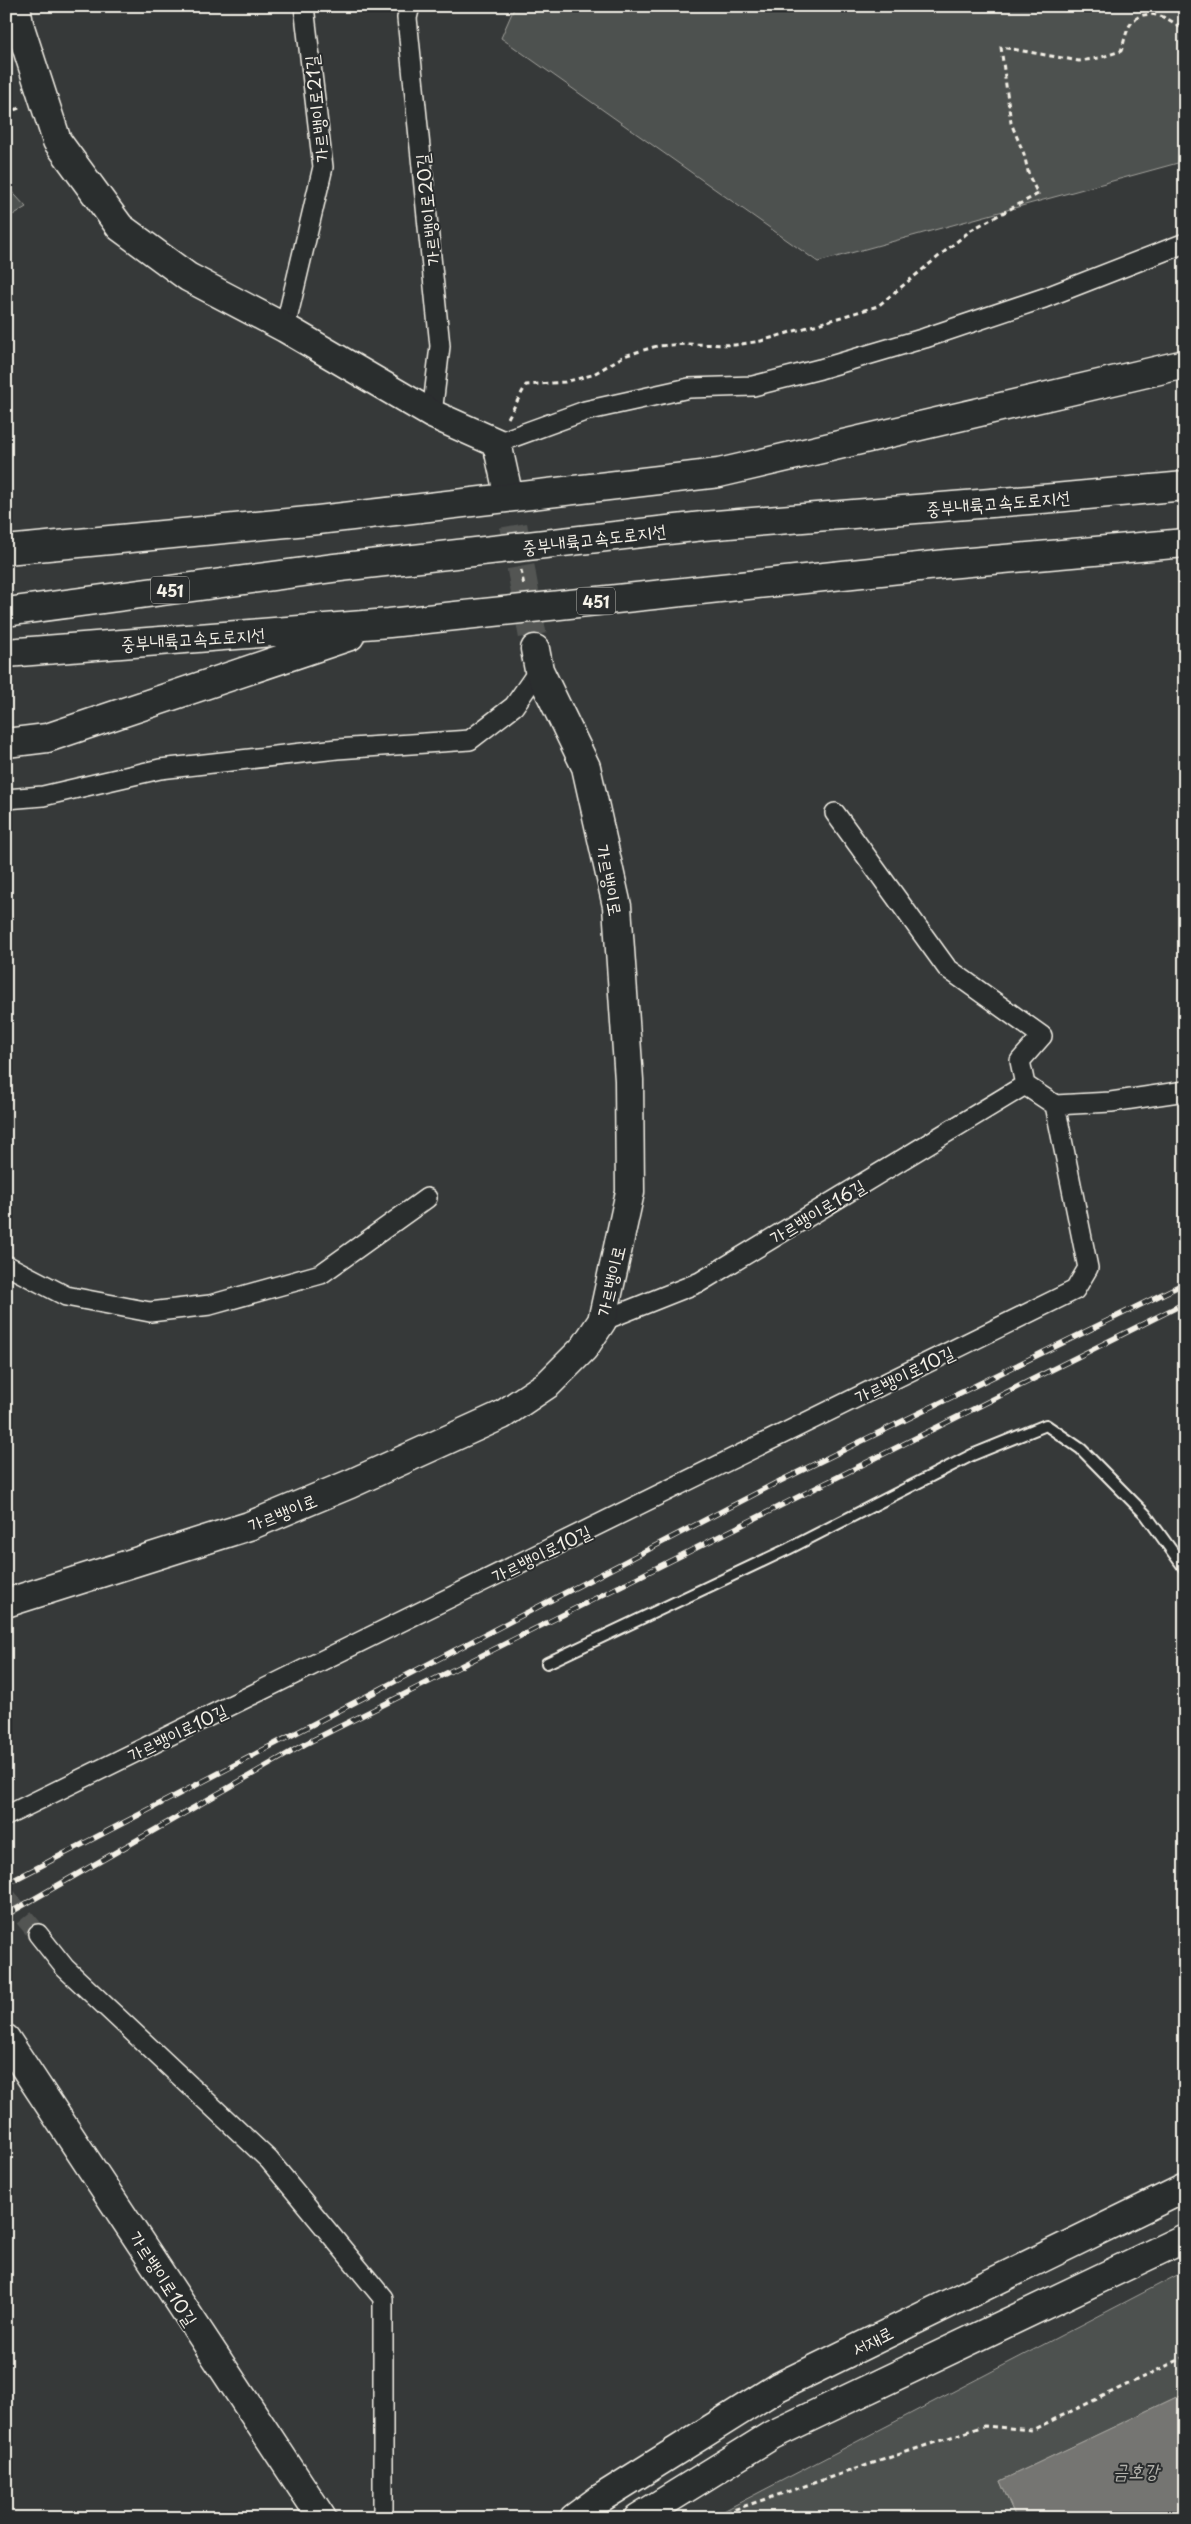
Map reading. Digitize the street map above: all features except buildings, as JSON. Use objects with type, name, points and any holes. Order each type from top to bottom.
[{"type":"main road","points":[[16,6],[19,24],[56,141],[120,227],[188,277],[285,328],[432,414],[502,431],[506,484]]},
{"type":"main road","points":[[6,550],[318,520],[719,473],[1185,364]]},
{"type":"main road","name":"중부내륙고속도로지선","points":[[6,612],[333,568],[703,526],[1185,486]]},
{"type":"main road","name":"중부내륙고속도로지선","points":[[6,653],[389,623],[947,564],[1185,543]]},
{"type":"main road","points":[[6,743],[47,738],[389,623]]},
{"type":"main road","name":"가르뱅이로","points":[[6,1603],[249,1526],[350,1484],[502,1415],[548,1384],[584,1348],[602,1321],[630,1192],[629,1080],[617,906],[586,767],[537,659]]},
{"type":"main road","name":"가르뱅이로10길","points":[[6,2039],[322,2518]]},
{"type":"main road","name":"서재로","points":[[574,2518],[609,2492],[778,2387],[1185,2188]]},
{"type":"main road","points":[[638,2518],[772,2435],[1185,2238]]},
{"type":"street","name":"가르뱅이로21길","points":[[285,328],[323,167],[304,6]]},
{"type":"street","name":"가르뱅이로20길","points":[[410,6],[408,18],[440,346],[432,414]]},
{"type":"street","points":[[502,431],[689,388],[753,386],[820,369],[925,338],[1044,298],[1185,243]]},
{"type":"street","points":[[6,799],[43,796],[160,770],[337,749],[470,740],[514,706],[537,659]]},
{"type":"street","points":[[835,813],[947,968],[1042,1036],[1020,1061],[1025,1085],[1056,1104],[1111,1102],[1185,1091]]},
{"type":"street","name":"가르뱅이로16길","points":[[602,1321],[700,1282],[1025,1085]]},
{"type":"street","name":"가르뱅이로10길","points":[[6,1816],[1075,1290],[1088,1268],[1056,1104]]},
{"type":"street","points":[[6,1265],[66,1296],[150,1312],[210,1305],[321,1274],[428,1198]]},
{"type":"street","points":[[38,1934],[65,1968],[269,2160],[383,2298],[383,2518]]},
{"type":"lane","points":[[547,1663],[788,1549],[972,1456],[1046,1425],[1081,1449],[1146,1515],[1185,1569]]},
{"type":"lane","points":[[1149,2205],[1185,2180]]},
{"type":"path","points":[[502,431],[526,385],[565,382],[592,375],[624,356],[657,346],[686,344],[735,345],[762,341],[878,306],[971,230],[1038,194],[1029,176],[1024,154],[1011,122],[1001,47],[1079,61],[1121,51],[1130,24],[1144,14],[1162,15],[1185,32]]},
{"type":"path","points":[[709,2518],[984,2426],[1032,2430],[1185,2358]]},
{"type":"shaded area","points":[[515,6],[1185,6],[1185,161],[818,262],[501,38]]},
{"type":"shaded area","points":[[6,185],[26,207],[6,219]]},
{"type":"shaded area","points":[[1185,2271],[1185,2393],[1000,2481],[1016,2518],[710,2518]]},
{"type":"water","name":"금호강","points":[[1185,2393],[1185,2518],[1016,2518],[1000,2481]]},
{"type":"tunnel","points":[[506,484],[535,649]]},
{"type":"tunnel","points":[[6,1896],[38,1934]]},
{"type":"railway","points":[[6,1884],[776,1483],[1185,1283]]},
{"type":"railway","points":[[6,1915],[305,1744],[1185,1303]]}]
